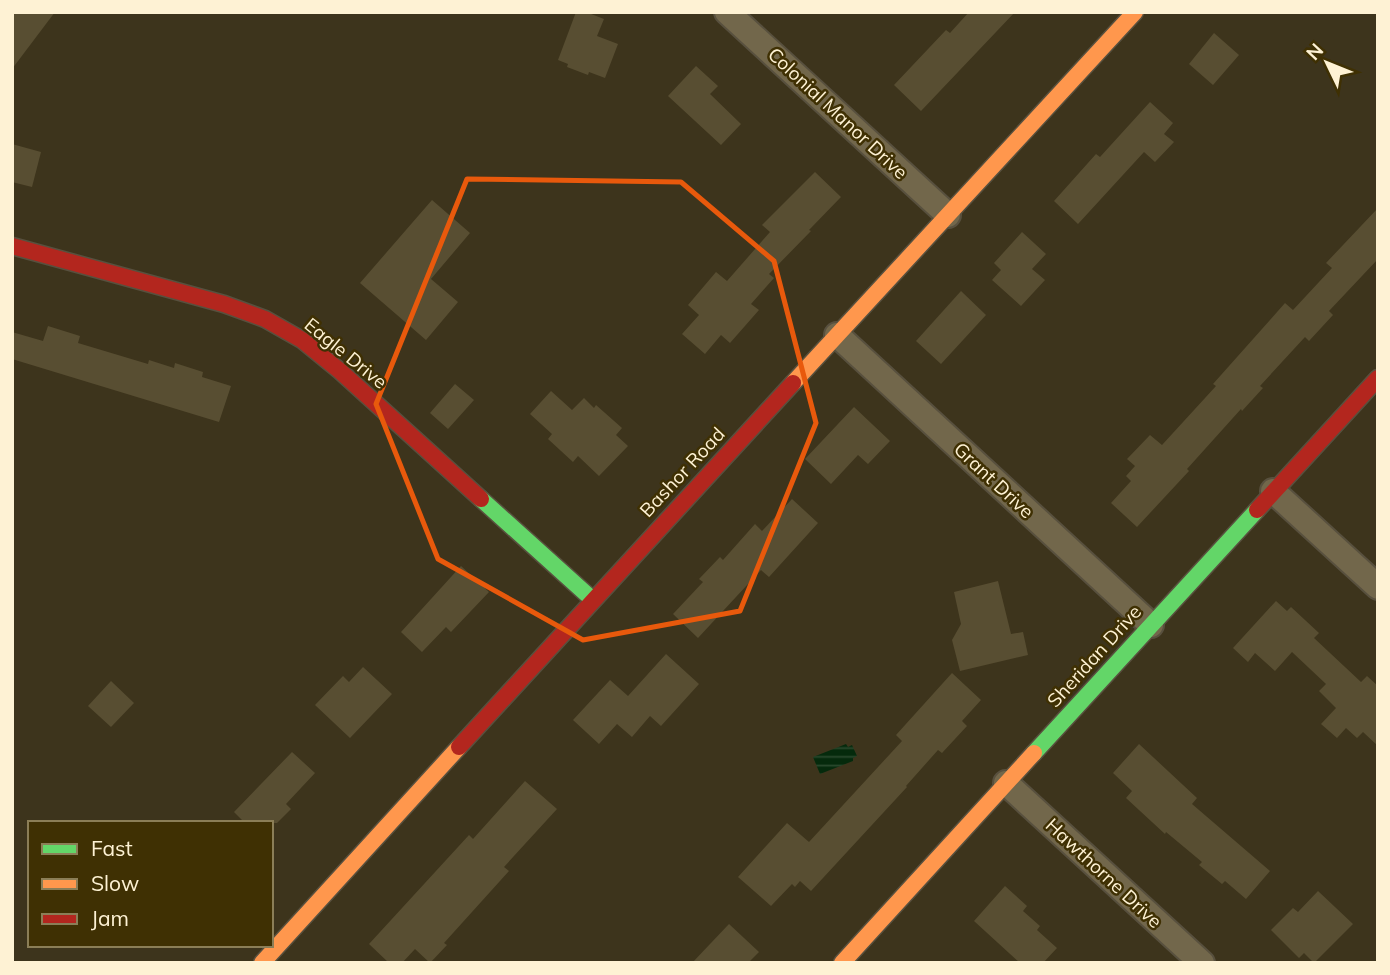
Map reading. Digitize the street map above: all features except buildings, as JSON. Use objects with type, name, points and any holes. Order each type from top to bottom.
[{"type":"street","name":"Colonial Manor Drive","points":[[727,12],[947,215]]},
{"type":"street","name":"Bashor Road","points":[[262,963],[1135,12]]},
{"type":"street","name":"Eagle Drive","points":[[12,246],[224,304],[265,319],[302,340],[340,371],[593,600]]},
{"type":"street","name":"Grant Drive","points":[[837,335],[1151,625]]},
{"type":"street","name":"Sheridan Drive","points":[[842,963],[1378,378]]},
{"type":"street","points":[[1273,491],[1378,587]]},
{"type":"street","name":"Hawthorne Drive","points":[[1006,783],[1202,963]]},
{"type":"highlighted area","points":[[467,179],[681,182],[774,261],[816,423],[740,611],[583,640],[438,559],[376,404]]},
{"type":"shaded area","points":[[846,744],[848,747],[852,745],[857,756],[853,761],[820,774],[813,757]]},
{"type":"traffic: fast","points":[[481,499],[593,600]]},
{"type":"traffic: fast","points":[[1034,753],[1257,510]]},
{"type":"traffic: slow","points":[[793,383],[1135,12]]},
{"type":"traffic: slow","points":[[262,963],[459,747]]},
{"type":"traffic: slow","points":[[842,963],[1034,753]]},
{"type":"traffic: jam","points":[[12,246],[224,304],[265,319],[302,340],[340,371],[481,499]]},
{"type":"traffic: jam","points":[[1257,510],[1378,378]]},
{"type":"traffic: jam","points":[[459,747],[793,383]]}]
